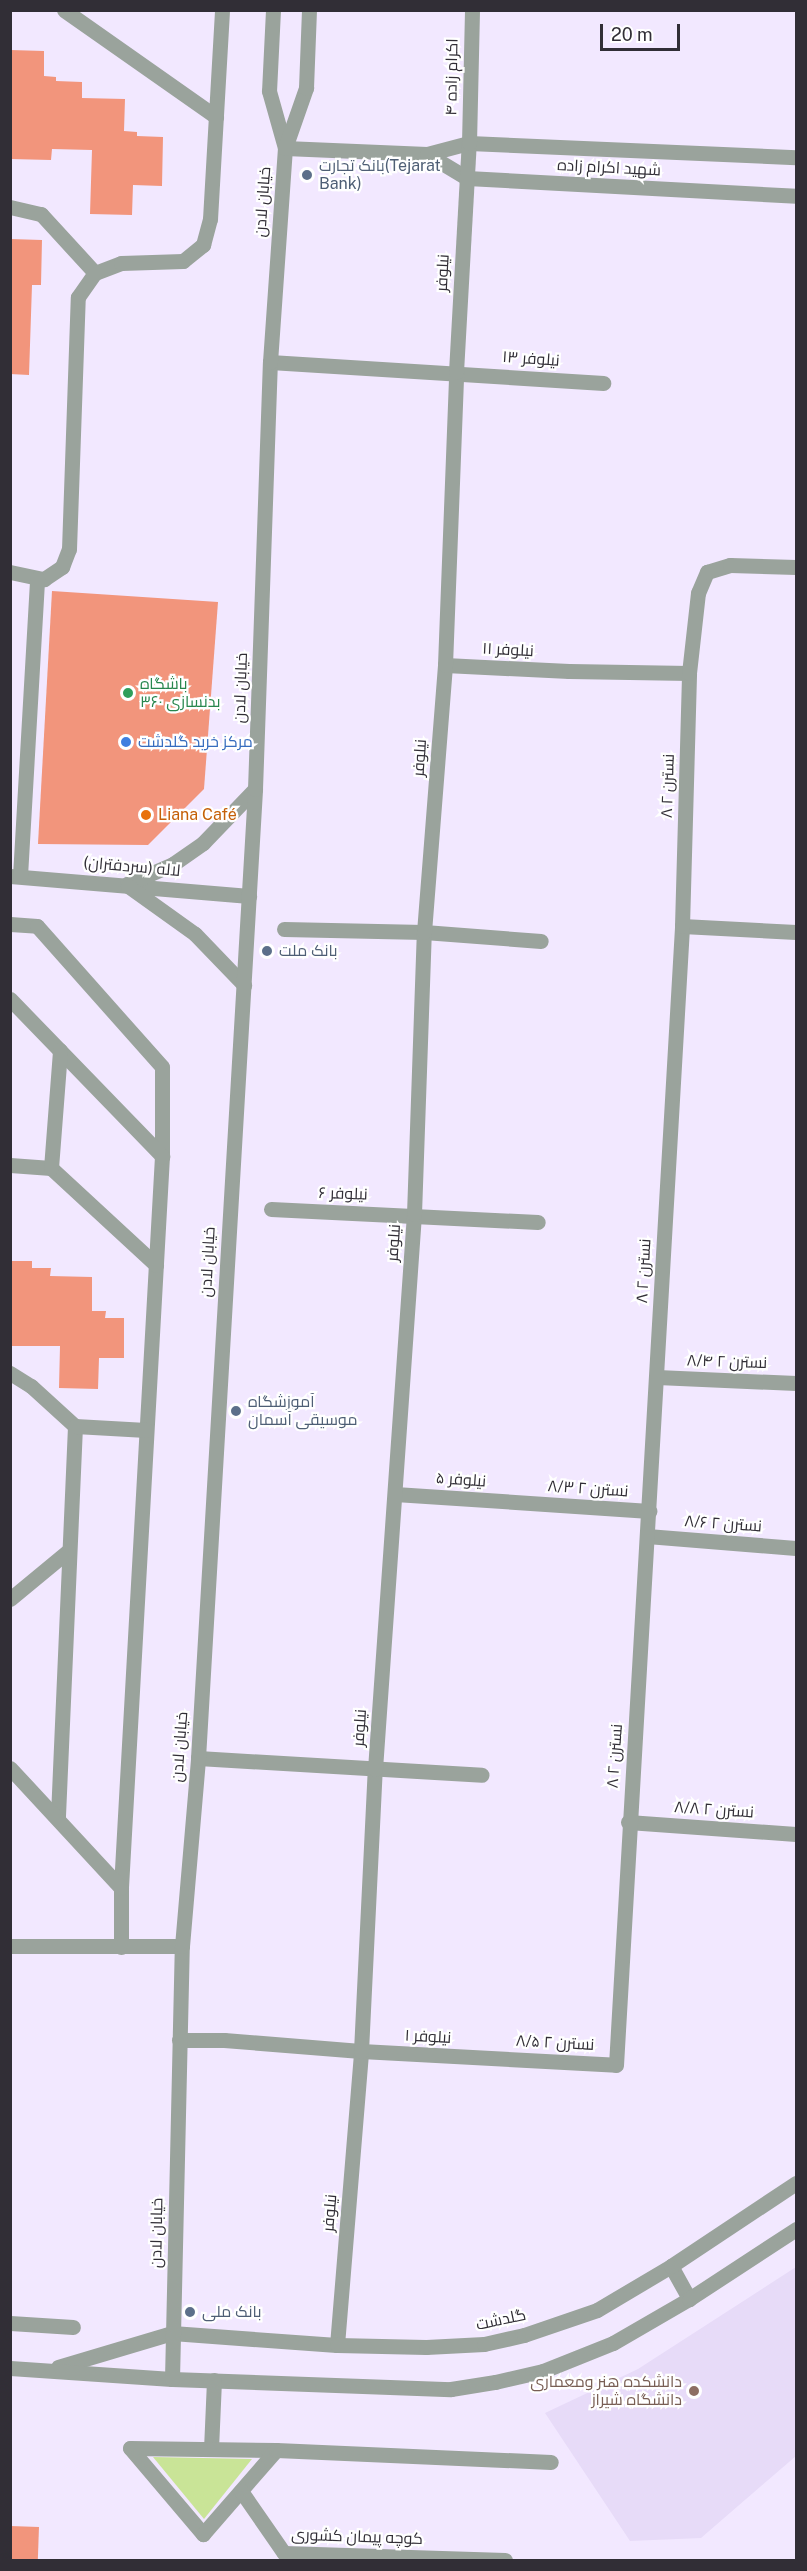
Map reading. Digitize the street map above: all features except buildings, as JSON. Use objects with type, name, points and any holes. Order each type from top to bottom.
[{"type":"street","points":[[64,10],[216,117]]},
{"type":"street","points":[[10,572],[40,579],[62,567],[69,549],[78,297],[95,273],[121,263],[183,261],[203,245],[210,219],[222,10]]},
{"type":"street","name":"خیابان لادن","points":[[273,10],[268,91],[285,148]]},
{"type":"street","name":"خیابان لادن","points":[[172,2379],[182,1946],[198,1758],[255,789],[270,362],[285,148],[306,88],[309,10]]},
{"type":"street","name":"۴ اکرام زاده","points":[[469,143],[472,10]]},
{"type":"street","name":"شهید اکرام زاده","points":[[285,148],[427,154],[469,143],[796,157]]},
{"type":"street","name":"نیلوفر","points":[[337,2345],[361,2051],[375,1769],[414,1215],[424,932],[445,665],[456,372],[469,143]]},
{"type":"street","name":"شهید اکرام زاده","points":[[427,154],[467,178],[796,196]]},
{"type":"street","points":[[10,207],[41,214],[95,273]]},
{"type":"street","name":"۱۳ نیلوفر","points":[[270,362],[369,366],[603,383]]},
{"type":"street","name":"۸ نسترن ۲","points":[[616,2065],[628,1822],[649,1511],[682,926],[689,673],[698,593],[707,572],[730,565],[796,567]]},
{"type":"street","points":[[20,876],[40,579]]},
{"type":"street","name":"۱۱ نیلوفر","points":[[445,665],[569,671],[689,673]]},
{"type":"street","points":[[126,884],[173,864],[203,843],[255,789]]},
{"type":"street","name":"لاله (سردفتران)","points":[[20,876],[249,896]]},
{"type":"street","points":[[126,884],[195,934],[244,985]]},
{"type":"street","points":[[10,924],[38,926],[162,1067],[162,1156],[121,1888],[121,1947]]},
{"type":"street","points":[[682,926],[796,932]]},
{"type":"street","points":[[284,928],[339,932],[424,932],[541,940]]},
{"type":"street","points":[[10,999],[162,1156]]},
{"type":"street","points":[[51,1168],[60,1050]]},
{"type":"street","points":[[10,1165],[51,1168],[156,1265]]},
{"type":"street","name":"۶ نیلوفر","points":[[271,1209],[538,1222]]},
{"type":"street","points":[[10,1373],[31,1386],[75,1426],[146,1430]]},
{"type":"street","name":"۸/۴ نسترن ۲","points":[[657,1377],[796,1383]]},
{"type":"street","points":[[58,1819],[75,1426]]},
{"type":"street","name":"۵ نیلوفر","points":[[394,1494],[524,1502]]},
{"type":"street","name":"۸/۳ نسترن ۲","points":[[524,1502],[649,1511]]},
{"type":"street","name":"۸/۶ نسترن ۲","points":[[647,1536],[796,1548]]},
{"type":"street","points":[[10,1599],[68,1551]]},
{"type":"street","points":[[198,1758],[481,1775]]},
{"type":"street","points":[[10,1768],[121,1888]]},
{"type":"street","name":"۸/۸ نسترن ۲","points":[[628,1822],[796,1834]]},
{"type":"street","points":[[10,1946],[182,1946]]},
{"type":"street","name":"۱ نیلوفر","points":[[179,2040],[492,2058]]},
{"type":"street","name":"۸/۵ نسترن ۲","points":[[492,2058],[616,2065]]},
{"type":"street","name":"گلدشت","points":[[172,2333],[337,2345],[426,2347],[484,2344],[524,2335],[597,2310],[670,2266],[796,2183]]},
{"type":"street","points":[[10,2368],[172,2379],[451,2389],[495,2382],[543,2371],[613,2343],[689,2299],[796,2229]]},
{"type":"street","points":[[670,2266],[689,2299]]},
{"type":"street","points":[[10,2323],[73,2327]]},
{"type":"street","points":[[46,2371],[172,2333]]},
{"type":"street","points":[[211,2449],[214,2380]]},
{"type":"street","points":[[276,2450],[203,2534],[130,2448],[276,2450],[551,2462]]},
{"type":"street","name":"کوچه پیمان کشوری","points":[[242,2491],[284,2553],[505,2560]]},
{"type":"shaded area","name":"دانشکده هنر‌ ومعماری دانشگاه شیراز","points":[[796,2267],[796,2456],[701,2538],[630,2541],[545,2413],[638,2369]]},
{"type":"green space","points":[[153,2457],[252,2459],[204,2519]]},
{"type":"place","name":"بانک تجارت(Tejarat Bank)","points":[[307,175]]},
{"type":"place","name":"باشگاه بدنسازی ۳۶۰","points":[[128,693]]},
{"type":"place","name":"مرکز خرید گلدشت","points":[[126,742]]},
{"type":"place","name":"Liana Café","points":[[146,815]]},
{"type":"place","name":"بانک ملت","points":[[267,951]]},
{"type":"place","name":"آموزشگاه موسیقی آسمان","points":[[236,1411]]},
{"type":"place","name":"بانک ملی","points":[[190,2312]]},
{"type":"place","name":"دانشکده هنر‌ ومعماری دانشگاه شیراز","points":[[694,2391]]}]
